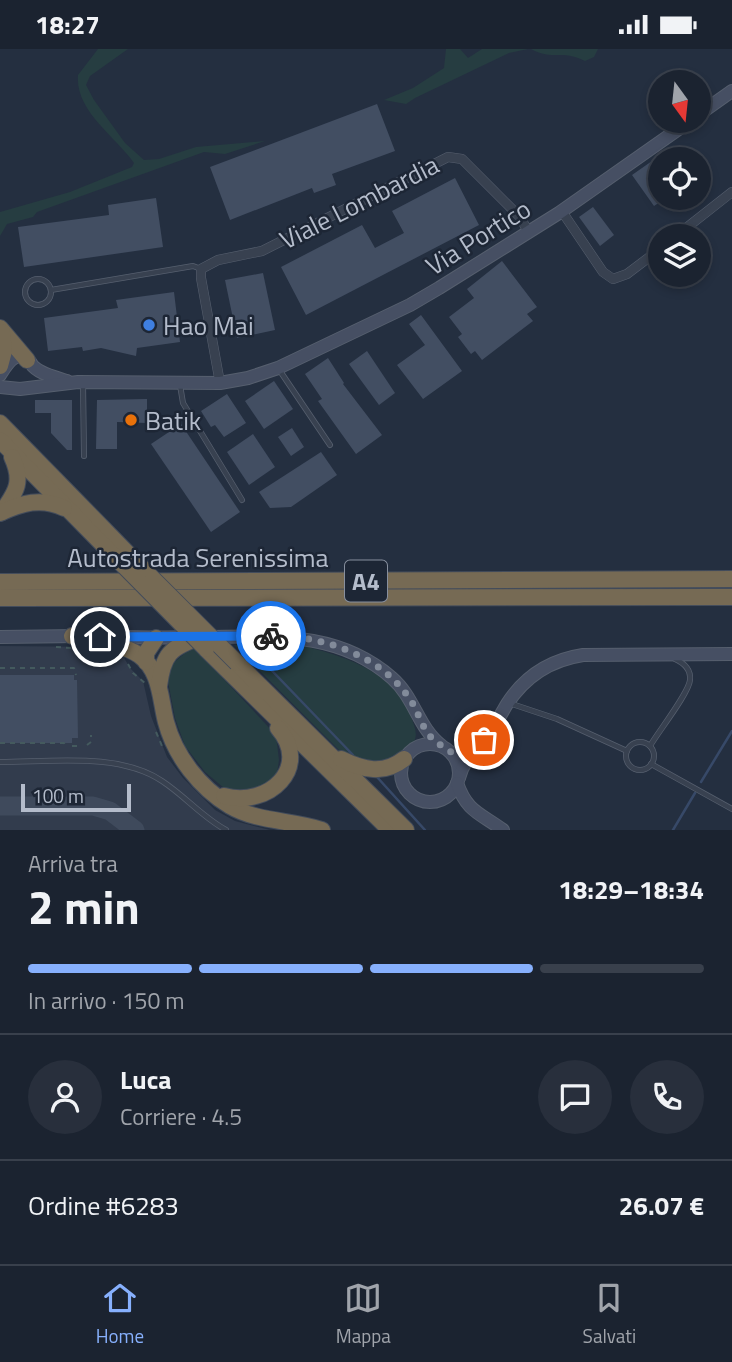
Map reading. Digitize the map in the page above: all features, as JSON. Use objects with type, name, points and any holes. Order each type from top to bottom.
[{"type":"highway","points":[[1,330],[30,364]]},
{"type":"highway","points":[[1,330],[9,347],[3,375]]},
{"type":"highway","points":[[0,423],[203,643],[329,754],[407,830]]},
{"type":"highway","points":[[4,444],[69,510],[131,565],[230,665],[287,741],[287,773],[279,784],[256,798],[241,800],[210,791]]},
{"type":"highway","points":[[1,512],[19,482],[19,471],[4,444]]},
{"type":"highway","points":[[1,512],[39,501],[55,503],[69,510]]},
{"type":"highway","name":"Autostrada Serenissima","points":[[0,582],[732,579]]},
{"type":"highway","name":"Autostrada Serenissima","points":[[0,598],[732,597]]},
{"type":"highway","points":[[156,638],[146,653],[153,685],[176,747],[197,778],[230,806],[250,815],[322,830]]},
{"type":"highway","points":[[71,642],[124,649],[146,661]]},
{"type":"highway","points":[[153,685],[166,657],[180,645],[203,643]]},
{"type":"highway","points":[[251,693],[390,830]]},
{"type":"highway","points":[[329,754],[354,766],[375,770],[391,767],[409,754]]},
{"type":"main road","points":[[711,106],[732,91]]},
{"type":"main road","name":"Via Portico","points":[[77,382],[17,357],[3,375],[25,388],[77,382],[219,383],[248,378],[278,368],[410,305],[559,213],[673,133]]},
{"type":"main road","points":[[25,388],[33,380],[30,364]]},
{"type":"main road","points":[[0,637],[71,642],[156,638],[203,643],[298,637],[340,647],[370,662],[392,678],[410,698],[430,737],[457,761],[458,780],[465,804],[503,830]]},
{"type":"main road","points":[[418,717],[420,732],[401,769],[403,783],[417,798],[430,801],[443,798],[458,780],[466,759],[492,730],[508,703],[526,680],[541,669],[572,657],[619,654],[732,654]]},
{"type":"main road","points":[[409,754],[428,744],[465,751],[478,745]]},
{"type":"street","name":"Viale Lombardia","points":[[201,269],[218,260],[262,251],[448,157],[462,159],[520,217],[528,233]]},
{"type":"street","points":[[691,224],[732,192]]},
{"type":"street","points":[[559,213],[563,213],[603,272],[613,279],[627,274],[648,258]]},
{"type":"street","points":[[201,269],[219,383]]},
{"type":"lane","name":"Viale Lombardia","points":[[51,290],[193,266],[201,269]]},
{"type":"lane","name":"Viale Lombardia","points":[[35,279],[47,282],[51,290],[50,299],[39,305],[30,303],[25,296],[26,287],[35,279]]},
{"type":"lane","points":[[278,368],[330,445]]},
{"type":"lane","points":[[77,382],[84,456]]},
{"type":"lane","points":[[180,383],[183,403],[242,500]]},
{"type":"lane","points":[[619,654],[630,658],[676,659],[686,666],[691,677],[687,690],[650,746]]},
{"type":"lane","points":[[508,703],[557,719],[627,751]]},
{"type":"lane","points":[[637,742],[650,746],[653,753],[651,764],[639,769],[631,766],[627,751],[637,742]]},
{"type":"lane","points":[[0,762],[93,761],[135,767],[163,782],[226,830]]},
{"type":"lane","points":[[651,764],[732,810]]},
{"type":"path","points":[[56,647],[71,642]]},
{"type":"path","points":[[125,659],[133,673],[153,685]]},
{"type":"path","points":[[0,668],[74,668],[76,675]]},
{"type":"path","points":[[156,733],[164,751]]},
{"type":"path","points":[[87,745],[91,742],[91,735]]},
{"type":"path","points":[[0,743],[64,743],[65,746]]},
{"type":"path","points":[[72,746],[77,746]]},
{"type":"shaded area","points":[[0,646],[101,647],[123,656],[143,681],[151,716],[167,757],[183,778],[215,810],[235,821],[270,830],[0,830]]},
{"type":"green space","points":[[98,49],[128,49],[90,76],[86,85],[125,143],[144,160],[159,159],[196,147],[265,141],[225,154],[204,152],[37,212],[33,217],[7,224],[0,236],[0,212],[70,192],[132,167],[134,163],[89,112],[79,88],[78,75]]},
{"type":"green space","points":[[446,49],[460,49],[468,58],[482,49],[528,49],[509,53],[406,104],[384,100],[413,88],[444,68]]},
{"type":"green space","points":[[531,49],[598,49],[594,57],[585,61]]},
{"type":"green space","points":[[287,642],[342,657],[376,674],[391,686],[403,700],[415,727],[416,737],[410,747],[383,766],[342,753],[234,645]]},
{"type":"green space","points":[[193,646],[276,735],[279,760],[277,774],[265,786],[242,792],[224,788],[205,772],[185,746],[175,718],[168,681],[170,666]]},
{"type":"building","points":[[377,104],[395,151],[332,174],[336,185],[314,193],[312,188],[230,220],[210,167]]},
{"type":"building","points":[[648,164],[648,198],[632,175]]},
{"type":"building","points":[[455,178],[479,225],[306,315],[281,267],[362,225],[375,248],[404,233],[392,211]]},
{"type":"building","points":[[156,198],[163,247],[24,267],[18,227],[109,215],[108,205]]},
{"type":"building","points":[[593,207],[614,235],[600,246],[579,217]]},
{"type":"building","points":[[502,261],[537,307],[527,314],[533,321],[482,360],[475,351],[471,354],[458,337],[462,334],[449,317],[474,298],[467,289]]},
{"type":"building","points":[[263,273],[275,330],[237,338],[225,280]]},
{"type":"building","points":[[174,292],[180,342],[137,348],[136,356],[101,348],[48,351],[44,318],[118,308],[116,300]]},
{"type":"building","points":[[421,315],[462,371],[423,399],[397,365],[425,345],[409,324]]},
{"type":"building","points":[[367,351],[395,393],[379,405],[349,364]]},
{"type":"building","points":[[328,358],[343,384],[382,435],[356,454],[318,401],[322,399],[305,374]]},
{"type":"building","points":[[274,381],[293,409],[264,429],[245,401]]},
{"type":"building","points":[[227,394],[246,423],[224,437],[215,425],[211,427],[201,411]]},
{"type":"building","points":[[147,399],[147,423],[117,422],[117,449],[96,449],[97,400]]},
{"type":"building","points":[[35,400],[72,400],[72,450],[67,450],[51,433],[51,413],[35,413]]},
{"type":"building","points":[[181,424],[240,512],[211,532],[151,444]]},
{"type":"building","points":[[292,428],[304,447],[291,456],[278,437]]},
{"type":"building","points":[[253,434],[275,467],[249,485],[227,452]]},
{"type":"building","points":[[321,452],[337,475],[291,507],[270,508],[259,492]]},
{"type":"building","points":[[0,675],[74,675],[74,680],[77,680],[78,738],[72,738],[72,743],[0,743]]},
{"type":"waterway","points":[[253,651],[353,755]]},
{"type":"waterway","points":[[701,782],[732,731]]},
{"type":"waterway","points":[[377,777],[425,830]]},
{"type":"waterway","points":[[673,830],[695,793]]},
{"type":"taxiway","points":[[0,806],[93,806],[110,811],[135,830]]},
{"type":"way so far","points":[[271,636],[298,637],[340,647],[370,662],[403,690],[410,698],[428,734],[451,752],[472,749],[484,740]]},
{"type":"place","name":"Hao Mai","points":[[149,325]]},
{"type":"place","name":"Batik","points":[[131,420]]},
{"type":"route","points":[[100,637],[271,636]]}]
